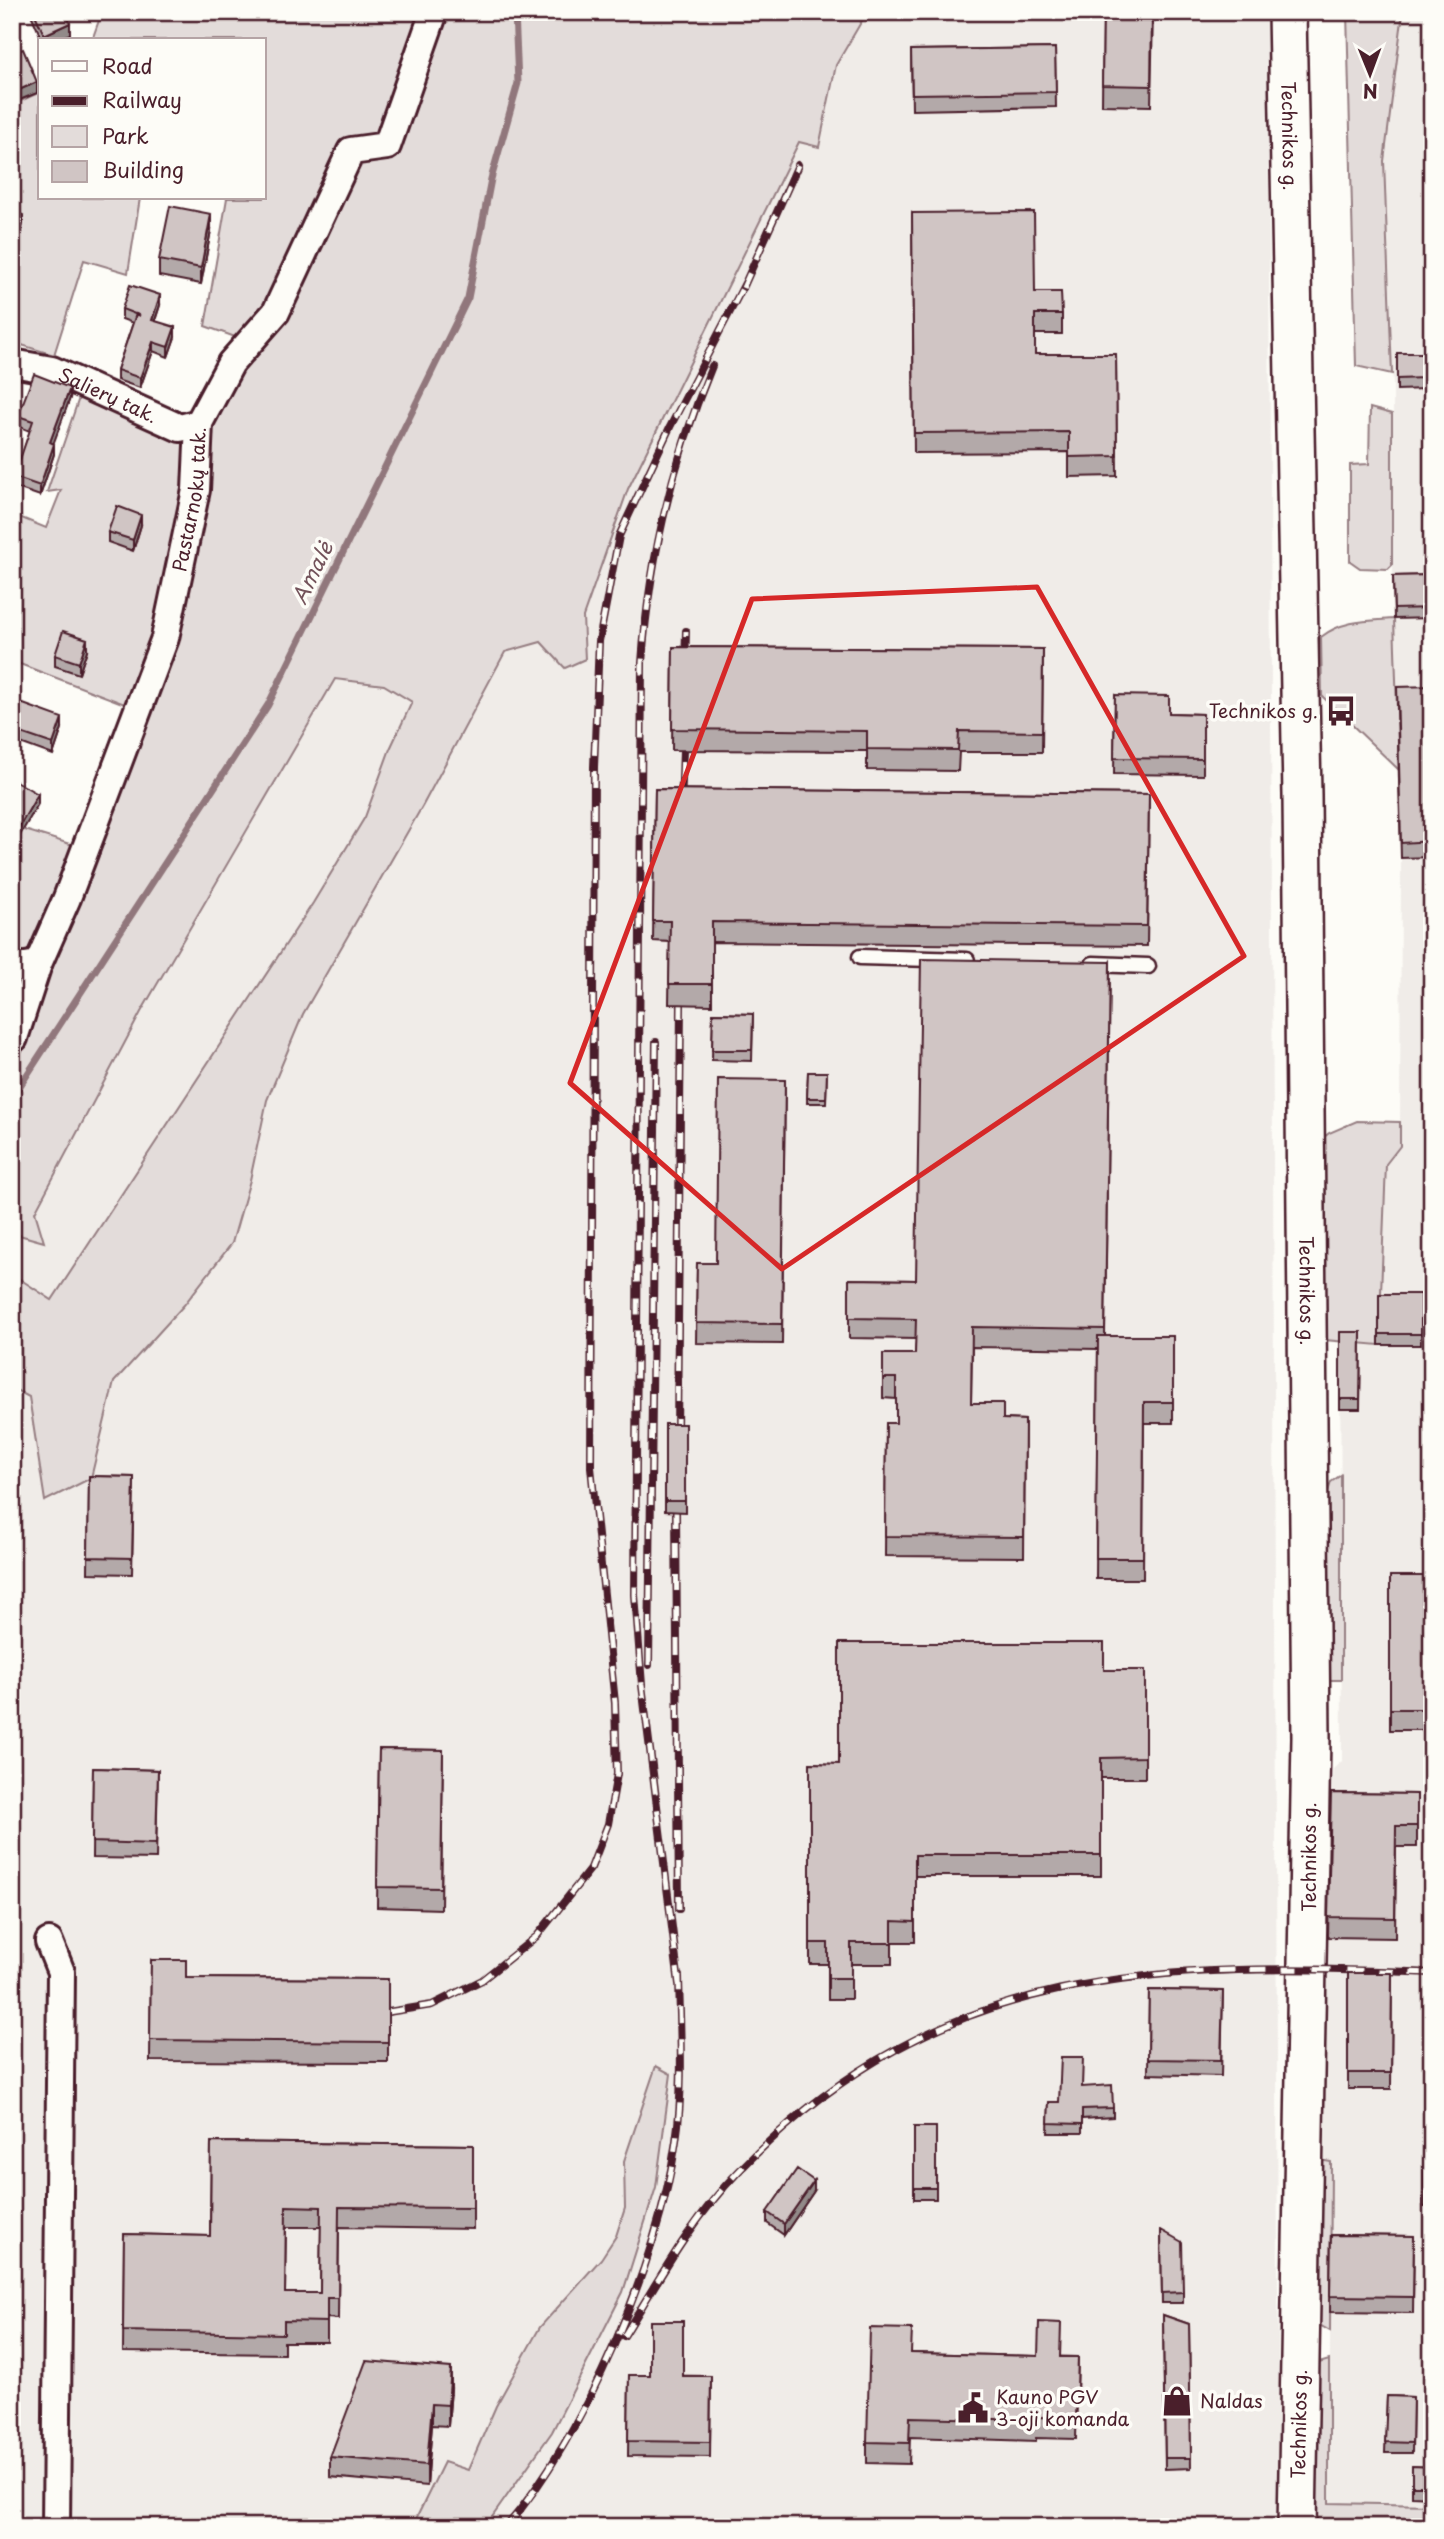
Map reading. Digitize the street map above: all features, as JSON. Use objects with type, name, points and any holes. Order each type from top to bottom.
[{"type":"street","name":"Pastarnokų tak.","points":[[14,1038],[38,964],[67,898],[165,638],[196,490],[199,422],[231,363],[276,312],[351,151],[387,146],[434,12]]},
{"type":"street","name":"Technikos g.","points":[[1287,12],[1302,768],[1311,1737],[1297,2527]]},
{"type":"street","name":"Salierų tak.","points":[[12,363],[52,370],[180,429],[199,422]]},
{"type":"street","points":[[12,968],[38,964]]},
{"type":"street","points":[[48,1942],[61,1972],[56,2527]]},
{"type":"lane","points":[[860,957],[984,961]]},
{"type":"lane","points":[[1080,964],[1149,966]]},
{"type":"highlighted area","points":[[1037,587],[1244,956],[782,1269],[570,1083],[752,599]]},
{"type":"shaded area","points":[[867,12],[1268,12],[1279,2527],[485,2527],[552,2432],[623,2292],[656,2187],[656,2066],[624,2161],[625,2208],[616,2236],[496,2406],[468,2470],[444,2463],[412,2527],[12,2527],[12,1388],[29,1397],[45,1500],[91,1478],[114,1382],[184,1305],[250,1180],[267,1100],[303,1014],[423,805],[505,652],[541,642],[565,667],[585,659],[583,617],[628,489],[799,142],[819,147],[836,65]]},
{"type":"shaded area","points":[[1403,12],[1432,12],[1432,2505],[1329,2504],[1331,2163],[1320,2160],[1330,1814],[1333,1769],[1342,1761],[1340,1342],[1379,1344],[1386,1164],[1400,1145],[1401,858],[1393,587],[1393,385],[1384,161]]},
{"type":"shaded area","points":[[335,679],[384,685],[412,701],[390,749],[365,817],[313,903],[52,1301],[12,1274],[12,1233],[43,1241],[35,1212],[141,1012]]},
{"type":"green space","points":[[102,12],[867,12],[836,65],[819,147],[799,142],[628,489],[583,617],[585,659],[565,668],[541,642],[505,652],[423,805],[303,1014],[267,1100],[250,1180],[232,1243],[184,1305],[114,1382],[91,1478],[45,1501],[29,1397],[12,1388],[12,1274],[52,1300],[313,903],[365,817],[390,749],[412,702],[384,685],[335,679],[141,1012],[35,1212],[44,1242],[12,1233],[12,826],[86,849],[138,709],[12,661],[12,514],[46,528],[61,490],[47,492],[81,392],[198,441],[249,342],[205,326],[227,200],[266,200],[266,38],[93,38]]},
{"type":"green space","points":[[1347,12],[1403,12],[1384,161],[1392,374],[1356,366]]},
{"type":"green space","points":[[38,93],[38,200],[140,200],[128,273],[84,260],[54,355],[12,342],[12,105]]},
{"type":"green space","points":[[1370,408],[1392,414],[1392,565],[1388,569],[1360,568],[1350,561],[1350,465],[1369,464]]},
{"type":"green space","points":[[1394,619],[1399,770],[1322,696],[1321,637],[1347,624]]},
{"type":"green space","points":[[1357,1121],[1400,1122],[1400,1146],[1386,1164],[1379,1345],[1325,1340],[1322,1139],[1329,1133]]},
{"type":"green space","points":[[1341,1475],[1341,1680],[1329,1680],[1328,1492],[1331,1482]]},
{"type":"green space","points":[[656,2066],[671,2074],[656,2187],[623,2292],[552,2432],[485,2527],[412,2527],[444,2462],[468,2470],[496,2406],[540,2327],[601,2259],[616,2236],[625,2208],[624,2161]]},
{"type":"green space","points":[[1320,2160],[1331,2162],[1330,2331],[1316,2323]]},
{"type":"green space","points":[[1329,2360],[1329,2503],[1432,2505],[1432,2527],[1316,2527],[1314,2375],[1319,2363]]},
{"type":"building","points":[[34,12],[66,12],[70,23],[44,35]]},
{"type":"building","points":[[1103,12],[1152,12],[1151,86],[1102,85]]},
{"type":"building","points":[[1055,48],[1056,92],[912,94],[911,50]]},
{"type":"building","points":[[23,49],[37,82],[12,93],[12,53]]},
{"type":"building","points":[[170,206],[211,214],[201,268],[159,260]]},
{"type":"building","points":[[12,211],[23,215],[12,251]]},
{"type":"building","points":[[1034,212],[1035,292],[1061,292],[1062,314],[1035,314],[1035,354],[1116,354],[1117,456],[1069,457],[1069,432],[914,433],[912,213]]},
{"type":"building","points":[[130,285],[160,295],[152,320],[175,327],[168,347],[153,342],[140,378],[117,370],[136,314],[122,309]]},
{"type":"building","points":[[1397,353],[1424,353],[1425,378],[1397,379]]},
{"type":"building","points":[[34,374],[70,388],[50,442],[54,444],[40,486],[14,477],[33,421],[18,416]]},
{"type":"building","points":[[117,506],[141,515],[133,540],[108,532]]},
{"type":"building","points":[[1432,575],[1432,608],[1394,609],[1393,576]]},
{"type":"building","points":[[63,631],[87,639],[79,663],[55,655]]},
{"type":"building","points":[[673,647],[1043,649],[1042,732],[959,731],[958,750],[867,749],[867,731],[672,729]]},
{"type":"building","points":[[1432,686],[1432,841],[1401,843],[1397,687]]},
{"type":"building","points":[[1115,695],[1169,696],[1169,713],[1203,714],[1203,759],[1114,758]]},
{"type":"building","points":[[15,701],[62,718],[53,744],[12,730],[12,708]]},
{"type":"building","points":[[12,779],[38,794],[15,834],[20,836],[12,853]]},
{"type":"building","points":[[655,789],[1149,794],[1147,926],[712,922],[712,984],[669,984],[670,921],[653,921]]},
{"type":"building","points":[[921,959],[1110,962],[1105,1329],[972,1327],[971,1403],[1003,1403],[1003,1419],[1025,1420],[1024,1537],[885,1536],[886,1423],[896,1423],[896,1378],[883,1378],[883,1354],[915,1354],[916,1319],[849,1318],[849,1279],[916,1280]]},
{"type":"building","points":[[713,1013],[753,1014],[752,1050],[712,1050]]},
{"type":"building","points":[[808,1072],[827,1072],[826,1098],[807,1098]]},
{"type":"building","points":[[718,1079],[785,1080],[782,1324],[696,1323],[697,1263],[716,1263]]},
{"type":"building","points":[[1379,1294],[1421,1294],[1421,1334],[1379,1334]]},
{"type":"building","points":[[1340,1332],[1361,1332],[1360,1399],[1340,1399]]},
{"type":"building","points":[[1098,1336],[1173,1336],[1173,1402],[1144,1402],[1143,1558],[1096,1558]]},
{"type":"building","points":[[665,1424],[685,1424],[685,1501],[665,1501]]},
{"type":"building","points":[[89,1476],[134,1477],[132,1558],[88,1557]]},
{"type":"building","points":[[1390,1576],[1432,1576],[1432,1709],[1390,1709]]},
{"type":"building","points":[[839,1643],[1104,1643],[1104,1670],[1145,1670],[1145,1757],[1101,1758],[1101,1855],[915,1855],[915,1922],[892,1921],[892,1943],[851,1943],[851,1978],[828,1978],[828,1943],[810,1943],[810,1763],[839,1764]]},
{"type":"building","points":[[379,1749],[443,1750],[441,1888],[377,1887]]},
{"type":"building","points":[[93,1768],[158,1770],[156,1844],[92,1842]]},
{"type":"building","points":[[1331,1793],[1417,1794],[1417,1826],[1396,1826],[1395,1918],[1328,1917]]},
{"type":"building","points":[[151,1960],[186,1960],[186,1978],[388,1979],[388,2042],[150,2040]]},
{"type":"building","points":[[1348,1973],[1392,1973],[1391,2073],[1348,2073]]},
{"type":"building","points":[[1149,1990],[1223,1991],[1221,2060],[1148,2059]]},
{"type":"building","points":[[1061,2057],[1083,2057],[1082,2087],[1112,2085],[1113,2108],[1082,2109],[1082,2124],[1048,2123],[1049,2102],[1059,2102]]},
{"type":"building","points":[[1426,2097],[1432,2098],[1432,2191],[1424,2191]]},
{"type":"building","points":[[914,2127],[936,2127],[936,2188],[914,2188]]},
{"type":"building","points":[[211,2142],[473,2145],[473,2208],[339,2207],[338,2298],[327,2298],[327,2322],[284,2321],[284,2334],[123,2331],[124,2234],[210,2236]],"holes":[[[286,2206],[321,2207],[320,2293],[285,2293]]]},
{"type":"building","points":[[797,2169],[814,2181],[784,2224],[767,2212]]},
{"type":"building","points":[[1161,2230],[1182,2242],[1183,2292],[1162,2293]]},
{"type":"building","points":[[1331,2235],[1414,2236],[1413,2297],[1330,2296]]},
{"type":"building","name":"Naldas","points":[[1163,2315],[1189,2324],[1191,2458],[1165,2458]]},
{"type":"building","points":[[650,2321],[683,2321],[683,2376],[711,2376],[710,2442],[628,2441],[629,2375],[650,2375]]},
{"type":"building","name":"Kauno PGV 3-oji komanda","points":[[1039,2322],[1061,2323],[1060,2357],[1078,2357],[1076,2418],[1036,2417],[1036,2420],[910,2417],[909,2443],[867,2442],[870,2328],[912,2329],[911,2353],[1038,2356]]},
{"type":"building","points":[[366,2361],[451,2368],[448,2405],[432,2404],[427,2465],[330,2457]]},
{"type":"building","points":[[1387,2396],[1413,2397],[1412,2443],[1385,2442]]},
{"type":"building","points":[[1412,2466],[1432,2467],[1432,2486],[1412,2486]]},
{"type":"waterway","name":"Amalė","points":[[12,1098],[268,705],[468,298],[491,179],[518,83],[515,12]]},
{"type":"railway","points":[[743,288],[798,165]]},
{"type":"railway","points":[[388,2012],[432,2005],[482,1980],[537,1936],[591,1868],[608,1824],[617,1774],[615,1703],[591,1467],[594,767],[599,641],[619,536],[670,427],[746,281]]},
{"type":"railway","points":[[679,1984],[642,1685],[635,1595],[642,663],[650,586],[665,512],[685,438],[712,366]]},
{"type":"railway","points":[[685,668],[686,631]]},
{"type":"railway","points":[[681,810],[683,750]]},
{"type":"railway","points":[[677,1434],[681,1004]]},
{"type":"railway","points":[[649,1665],[656,1042]]},
{"type":"railway","points":[[676,1511],[679,1909]]},
{"type":"railway","points":[[624,2336],[691,2229],[739,2171],[816,2102],[894,2050],[976,2014],[1060,1990],[1147,1976],[1238,1970],[1432,1973]]},
{"type":"railway","points":[[506,2527],[535,2489],[590,2396],[636,2291],[653,2239],[667,2188],[678,2121],[681,2059],[679,1976]]},
{"type":"place","name":"Technikos g.","points":[[1341,711]]},
{"type":"place","name":"Naldas","points":[[1177,2401]]},
{"type":"place","name":"Kauno PGV 3-oji komanda","points":[[973,2408]]}]
